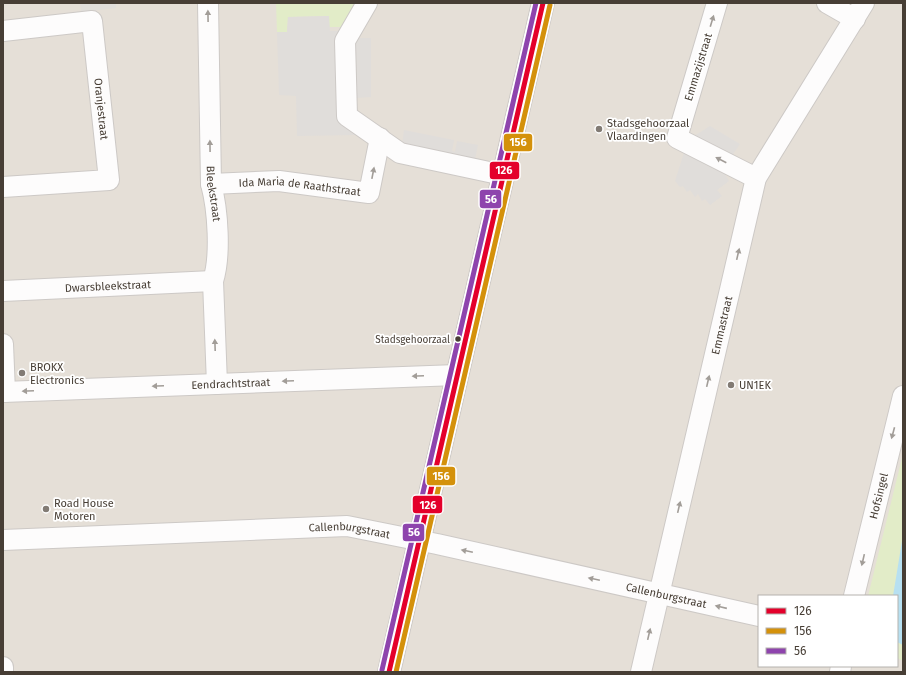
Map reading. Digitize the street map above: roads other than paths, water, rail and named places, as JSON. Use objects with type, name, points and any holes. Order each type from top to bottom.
[{"type":"street","name":"Bleekstraat","points":[[208,3],[211,184],[216,202],[218,268],[213,281],[217,384]]},
{"type":"street","points":[[367,3],[345,41],[347,116],[400,153],[503,176]]},
{"type":"street","points":[[389,672],[543,3]]},
{"type":"street","name":"Emmazijstraat","points":[[718,3],[677,138],[756,178]]},
{"type":"street","points":[[827,3],[859,11]]},
{"type":"street","name":"Emmastraat","points":[[641,672],[756,178],[859,11]]},
{"type":"street","name":"Oranjestraat","points":[[3,31],[92,21],[109,180],[3,187]]},
{"type":"street","name":"Ida Maria de Raathstraat","points":[[211,184],[280,181],[369,193],[380,138]]},
{"type":"street","name":"Dwarsbleekstraat","points":[[3,291],[213,281]]},
{"type":"street","points":[[3,344],[4,392]]},
{"type":"street","name":"Eendrachtstraat","points":[[4,392],[457,375]]},
{"type":"street","name":"Hofsingel","points":[[854,595],[903,396]]},
{"type":"street","name":"Callenburgstraat","points":[[3,540],[347,526],[758,616]]},
{"type":"street","points":[[3,667],[3,672]]},
{"type":"water","points":[[903,535],[903,645],[898,642],[898,595],[893,595]]},
{"type":"place","name":"Stadsgehoorzaal Vlaardingen","points":[[599,129]]},
{"type":"place","name":"Stadsgehoorzaal","points":[[458,339]]},
{"type":"place","name":"BROKX Electronics","points":[[22,373]]},
{"type":"place","name":"UN1EK","points":[[731,385]]},
{"type":"place","name":"Road House Motoren","points":[[46,509]]}]
